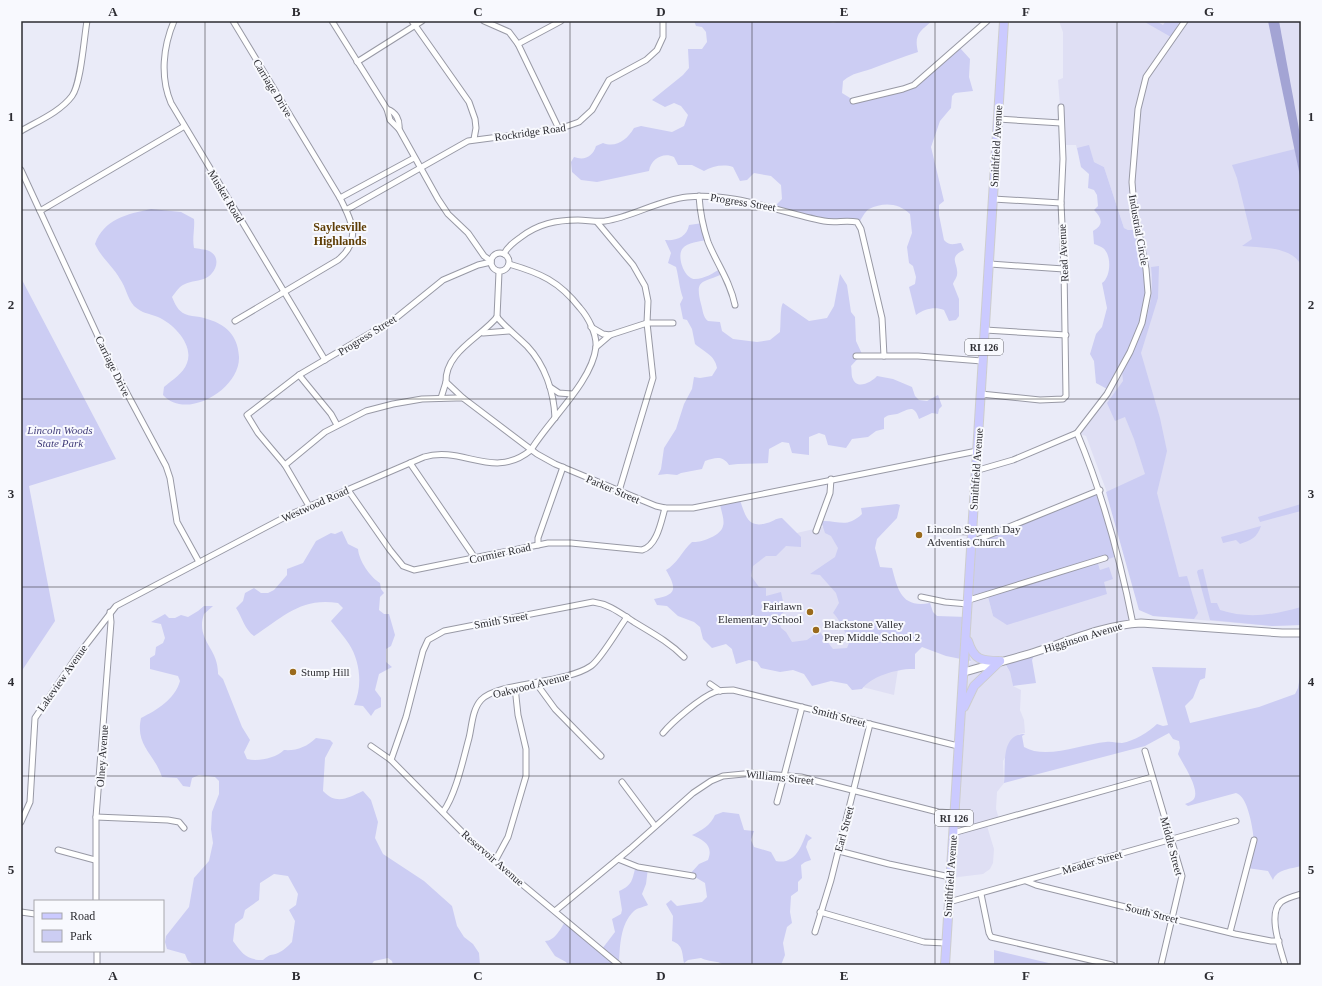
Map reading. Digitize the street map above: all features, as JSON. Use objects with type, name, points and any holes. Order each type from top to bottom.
[{"type":"main road","name":"Smithfield Avenue","points":[[944,965],[969,602],[975,471],[990,264],[1004,21]]},
{"type":"main road","points":[[966,634],[970,648],[977,658],[988,661],[1000,661]]},
{"type":"main road","points":[[961,716],[974,686],[1000,661]]},
{"type":"street","points":[[21,131],[56,110],[73,94],[78,80],[87,21]]},
{"type":"street","name":"Musket Road","points":[[174,21],[168,42],[164,76],[167,94],[183,126],[325,360]]},
{"type":"street","name":"Carriage Drive","points":[[233,21],[340,198],[351,220],[353,232],[348,250],[338,260],[283,291],[235,321]]},
{"type":"street","points":[[332,21],[387,109],[390,120],[399,129],[414,158],[448,214],[468,234],[484,256],[491,262],[493,268],[500,272]]},
{"type":"street","points":[[358,62],[413,23],[422,21]]},
{"type":"street","points":[[484,21],[509,32],[518,44],[559,129]]},
{"type":"street","points":[[518,44],[561,21]]},
{"type":"street","name":"Rockridge Road","points":[[346,210],[474,139],[559,129],[573,125],[588,114],[609,80],[652,56],[657,50],[663,37],[663,21]]},
{"type":"street","points":[[853,101],[914,85],[987,21]]},
{"type":"street","name":"Industrial Circle","points":[[1077,433],[1098,408],[1124,364],[1136,338],[1145,309],[1148,283],[1134,207],[1132,182],[1138,109],[1146,77],[1185,21]]},
{"type":"street","points":[[413,23],[469,102],[475,119],[476,128],[474,139]]},
{"type":"street","name":"Read Avenue","points":[[981,394],[1040,400],[1064,399],[1066,390],[1066,335],[1060,203],[1063,159],[1061,107]]},
{"type":"street","points":[[998,119],[1061,123]]},
{"type":"street","points":[[40,211],[183,126]]},
{"type":"street","points":[[340,198],[414,158]]},
{"type":"street","name":"Carriage Drive","points":[[21,170],[108,358],[166,466],[170,478],[177,522],[199,562]]},
{"type":"street","points":[[699,196],[702,220],[707,236],[729,282],[735,305]]},
{"type":"street","name":"Progress Street","points":[[504,254],[506,249],[520,237],[530,230],[545,223],[560,220],[598,222],[618,218],[660,202],[699,196],[730,198],[773,207],[824,221],[857,222],[861,229],[882,318],[884,356]]},
{"type":"street","points":[[993,199],[1060,203]]},
{"type":"street","points":[[598,222],[628,257],[645,286],[648,301],[647,323],[653,378],[619,491]]},
{"type":"street","points":[[491,262],[498,254],[504,254],[507,256],[509,264],[506,269],[500,272]]},
{"type":"street","name":"Progress Street","points":[[285,465],[258,433],[247,414],[299,375],[396,318],[447,278],[478,265],[491,262]]},
{"type":"street","points":[[509,264],[544,276],[556,283],[575,301],[591,327],[596,347],[590,366],[572,394],[531,450]]},
{"type":"street","points":[[990,264],[1064,269]]},
{"type":"street","points":[[441,398],[446,382],[447,369],[455,357],[482,333],[497,317],[500,272]]},
{"type":"street","points":[[497,317],[509,331],[527,346],[534,356],[550,388],[555,418]]},
{"type":"street","points":[[596,347],[610,335],[647,323],[673,323]]},
{"type":"street","points":[[591,327],[603,334],[610,335]]},
{"type":"street","points":[[985,330],[1066,335]]},
{"type":"street","points":[[482,333],[509,331]]},
{"type":"street","points":[[856,356],[918,356],[982,361]]},
{"type":"street","points":[[299,375],[331,414],[337,425]]},
{"type":"street","name":"Parker Street","points":[[446,382],[463,398],[544,459],[619,491],[665,508],[693,508],[831,479],[977,451]]},
{"type":"street","points":[[550,388],[559,393],[572,394]]},
{"type":"street","points":[[309,506],[285,465],[325,432],[354,416],[377,408],[441,398],[463,398]]},
{"type":"street","points":[[975,471],[1013,460],[1077,433],[1100,490],[1127,591],[1133,624]]},
{"type":"street","name":"Westwood Road","points":[[110,612],[121,603],[309,506],[424,457],[439,454],[487,463],[501,463],[520,458],[531,450]]},
{"type":"street","points":[[410,463],[474,558]]},
{"type":"street","points":[[538,545],[538,538],[563,467]]},
{"type":"street","points":[[816,531],[830,493],[831,479]]},
{"type":"street","name":"Cormier Road","points":[[348,490],[390,550],[406,568],[414,570],[538,545],[557,543],[636,550],[647,549],[655,539],[665,508]]},
{"type":"street","points":[[972,542],[1100,490]]},
{"type":"street","points":[[937,531],[972,532]]},
{"type":"street","points":[[920,597],[945,602],[969,602],[1105,558]]},
{"type":"street","name":"Smith Street","points":[[391,760],[402,732],[422,651],[428,640],[436,634],[453,628],[593,602],[607,605],[666,641],[684,657]]},
{"type":"street","name":"Olney Avenue","points":[[96,900],[96,817],[111,622],[110,612]]},
{"type":"street","name":"Lakeview Avenue","points":[[21,822],[30,802],[35,718],[61,678],[110,612]]},
{"type":"street","name":"Oakwood Avenue","points":[[443,812],[449,803],[459,773],[473,715],[479,702],[489,694],[572,675],[591,666],[627,618]]},
{"type":"street","name":"Higginson Avenue","points":[[964,672],[1036,651],[1098,630],[1133,624],[1301,633]]},
{"type":"street","points":[[536,683],[555,708],[601,756]]},
{"type":"street","points":[[710,684],[720,690]]},
{"type":"street","points":[[495,862],[508,836],[526,776],[526,749],[518,715],[515,687]]},
{"type":"street","points":[[663,733],[669,726],[701,700],[720,690]]},
{"type":"street","name":"Smith Street","points":[[720,690],[749,693],[958,746]]},
{"type":"street","points":[[777,802],[802,707]]},
{"type":"street","name":"Earl Street","points":[[815,932],[839,850],[870,724]]},
{"type":"street","name":"Reservoir Avenue","points":[[370,746],[391,760],[475,845],[619,965]]},
{"type":"street","name":"Middle Street","points":[[1144,751],[1182,876],[1161,965]]},
{"type":"street","name":"Williams Street","points":[[555,911],[618,859],[693,793],[702,786],[722,776],[742,773],[816,780],[938,812],[954,813]]},
{"type":"street","points":[[953,833],[1152,777]]},
{"type":"street","points":[[622,782],[655,826]]},
{"type":"street","points":[[96,817],[168,820],[179,822],[184,828]]},
{"type":"street","name":"Meader Street","points":[[949,902],[1236,821]]},
{"type":"street","points":[[1230,932],[1254,840]]},
{"type":"street","points":[[58,850],[95,860]]},
{"type":"street","points":[[839,850],[889,864],[950,877]]},
{"type":"street","points":[[618,859],[650,870],[693,876]]},
{"type":"street","name":"South Street","points":[[1026,881],[1036,885],[1230,932],[1271,941],[1279,941]]},
{"type":"street","points":[[981,894],[991,937],[1112,965]]},
{"type":"street","points":[[1285,965],[1275,921],[1275,910],[1282,902],[1301,894]]},
{"type":"street","points":[[21,912],[34,914]]},
{"type":"street","points":[[820,912],[924,942],[946,943]]},
{"type":"street","points":[[97,952],[97,965]]},
{"type":"shaded area","points":[[1059,21],[1301,21],[1301,625],[1272,626],[1153,616],[1086,436],[1077,433],[1109,393],[1128,230],[1124,228],[1104,167],[1094,162],[1077,149],[1081,167],[1076,145],[1063,145],[1058,80],[1063,78],[1063,32]]},
{"type":"shaded area","points":[[1268,21],[1279,21],[1301,140],[1301,181]]},
{"type":"shaded area","name":"Blackstone Valley Prep Middle School 2","points":[[835,524],[908,605],[894,695],[733,654],[712,553]]},
{"type":"shaded area","points":[[1117,556],[1133,624],[1002,660],[1010,672],[1013,686],[1021,690],[1020,710],[1024,720],[1025,733],[1019,734],[1003,761],[1004,783],[997,792],[996,809],[1000,822],[987,826],[994,849],[993,863],[990,869],[983,874],[950,878],[964,671],[971,661],[969,652],[969,603],[988,597],[993,616],[1105,589],[1098,562]]},
{"type":"green space","points":[[694,21],[826,21],[833,23],[840,21],[932,21],[921,31],[917,38],[918,52],[854,74],[843,81],[842,93],[855,101],[918,85],[960,48],[970,59],[969,77],[973,91],[955,93],[952,96],[951,108],[940,121],[931,147],[944,201],[939,205],[939,215],[944,240],[950,244],[961,243],[964,250],[955,258],[957,275],[953,284],[959,299],[959,316],[956,320],[949,321],[944,310],[937,308],[922,311],[916,315],[909,287],[915,284],[916,277],[913,266],[909,263],[907,247],[912,233],[910,214],[906,210],[896,206],[880,205],[874,207],[868,210],[858,224],[828,224],[773,208],[782,199],[781,185],[771,176],[754,173],[747,180],[740,181],[733,167],[718,166],[704,171],[692,165],[678,165],[674,157],[666,155],[655,160],[649,171],[597,182],[581,180],[572,172],[571,162],[574,157],[588,157],[595,150],[596,146],[603,143],[617,144],[625,139],[634,128],[641,126],[672,132],[684,126],[688,115],[681,106],[674,103],[665,107],[652,100],[683,75],[689,68],[688,49],[702,49],[707,42],[706,32],[702,27],[696,26]]},
{"type":"green space","points":[[1143,21],[1156,21],[1163,25],[1166,21],[1180,21],[1171,37]]},
{"type":"green space","points":[[1089,145],[1094,162],[1104,167],[1124,228],[1128,230],[1138,230],[1148,294],[1133,349],[1149,310],[1152,289],[1151,267],[1159,266],[1158,298],[1141,353],[1160,418],[1167,451],[1157,493],[1179,577],[1187,576],[1198,613],[1194,619],[1153,616],[1139,610],[1106,492],[1145,474],[1134,439],[1125,417],[1115,421],[1107,403],[1123,381],[1122,371],[1109,390],[1096,383],[1094,361],[1090,354],[1096,334],[1102,327],[1107,308],[1102,283],[1109,271],[1109,261],[1106,251],[1102,247],[1094,244],[1093,231],[1097,229],[1101,221],[1094,210],[1098,206],[1097,195],[1094,190],[1088,188],[1089,174],[1081,167],[1077,148]]},
{"type":"green space","points":[[1295,149],[1301,181],[1301,265],[1290,254],[1283,251],[1242,246],[1252,239],[1237,178],[1232,165]]},
{"type":"green space","points":[[151,209],[181,212],[194,219],[194,248],[207,250],[213,254],[216,261],[215,269],[210,276],[204,279],[183,285],[172,297],[177,307],[183,313],[208,319],[222,325],[232,335],[238,348],[239,357],[237,369],[231,380],[210,398],[197,403],[185,405],[173,402],[163,395],[164,387],[180,374],[187,363],[188,349],[185,342],[176,330],[164,320],[140,311],[134,306],[124,285],[95,244],[104,229],[110,223],[133,213]]},
{"type":"green space","points":[[703,223],[707,240],[694,242],[685,246],[681,251],[680,256],[682,266],[691,278],[698,279],[705,277],[721,268],[724,273],[702,282],[700,285],[699,295],[701,304],[704,316],[708,321],[720,322],[722,331],[733,339],[757,342],[770,340],[780,332],[783,303],[809,321],[827,318],[834,306],[840,274],[847,285],[851,312],[855,317],[856,341],[862,354],[851,366],[852,376],[855,382],[858,384],[865,384],[872,381],[877,376],[893,379],[912,387],[915,396],[919,400],[927,401],[938,395],[942,406],[939,409],[938,414],[932,413],[919,419],[915,411],[910,409],[897,414],[889,415],[884,418],[884,429],[876,431],[868,437],[852,439],[846,448],[828,445],[825,435],[819,433],[809,437],[809,455],[792,453],[789,443],[782,442],[769,449],[768,463],[729,465],[724,460],[715,458],[705,461],[702,469],[677,475],[658,475],[661,469],[664,448],[676,429],[684,404],[692,389],[694,377],[700,378],[712,376],[717,368],[712,357],[695,344],[692,329],[687,320],[683,319],[680,304],[683,298],[677,271],[676,267],[668,263],[671,253],[665,240],[677,239],[686,233],[689,225]]},
{"type":"green space","name":"Lincoln Woods State Park","points":[[21,278],[116,459],[29,486],[55,621],[21,672]]},
{"type":"green space","points":[[1100,490],[1117,556],[1098,563],[1100,570],[1109,567],[1113,579],[1104,582],[1107,594],[1007,625],[993,616],[988,597],[969,602],[972,542]]},
{"type":"green space","points":[[740,500],[748,519],[751,522],[761,524],[782,518],[801,537],[801,547],[786,546],[776,556],[766,556],[753,566],[751,576],[759,587],[766,588],[766,596],[781,592],[785,611],[778,617],[781,628],[786,632],[792,642],[807,640],[819,631],[833,649],[847,648],[849,643],[838,619],[833,613],[839,603],[836,593],[820,575],[810,574],[835,557],[838,548],[831,536],[825,533],[821,521],[847,523],[856,519],[862,514],[861,508],[897,504],[900,505],[897,518],[877,539],[875,548],[880,567],[892,568],[899,590],[907,600],[913,603],[930,603],[933,612],[937,616],[967,617],[971,661],[946,656],[922,647],[915,654],[915,669],[894,671],[872,680],[862,689],[852,690],[847,684],[831,681],[812,686],[804,674],[793,670],[780,672],[761,668],[757,662],[749,660],[736,664],[732,649],[726,644],[712,648],[703,639],[700,627],[694,622],[678,616],[667,606],[657,605],[654,599],[667,595],[673,590],[672,582],[666,570],[688,546],[692,542],[710,538],[721,530],[724,521],[720,504]]},
{"type":"green space","points":[[1301,504],[1301,511],[1260,522],[1258,517]]},
{"type":"green space","points":[[1261,526],[1255,536],[1247,541],[1240,544],[1236,540],[1223,543],[1221,537]]},
{"type":"green space","points":[[342,531],[348,544],[358,549],[360,559],[369,573],[380,583],[381,589],[384,593],[380,597],[379,610],[384,614],[389,614],[395,635],[391,646],[386,649],[386,662],[392,667],[379,674],[375,690],[381,698],[381,707],[375,710],[371,716],[363,706],[354,705],[359,690],[358,666],[349,644],[331,621],[343,608],[338,603],[313,603],[303,606],[293,610],[254,636],[246,627],[236,608],[243,601],[245,593],[254,588],[261,593],[268,593],[274,590],[287,575],[287,569],[303,563],[316,541],[331,533],[335,534]]},
{"type":"green space","points":[[1203,569],[1211,603],[1217,603],[1220,610],[1230,613],[1260,615],[1301,607],[1301,625],[1272,626],[1210,620],[1197,572],[1198,570]]},
{"type":"green space","points":[[204,606],[213,606],[204,614],[202,623],[203,631],[215,657],[218,674],[223,679],[242,727],[250,740],[244,752],[247,759],[267,759],[281,753],[284,750],[301,748],[316,738],[330,740],[333,743],[325,758],[323,791],[328,796],[333,798],[343,799],[363,791],[371,800],[378,822],[375,838],[383,854],[424,881],[452,906],[457,926],[464,937],[473,944],[479,953],[480,965],[393,965],[392,961],[388,958],[374,961],[371,965],[194,965],[188,961],[185,954],[167,949],[165,942],[166,936],[189,907],[194,878],[209,861],[213,843],[211,829],[212,812],[219,794],[219,781],[215,777],[199,775],[192,778],[190,787],[183,786],[177,778],[162,777],[159,769],[143,743],[140,728],[141,718],[159,708],[170,699],[180,681],[178,676],[150,669],[150,658],[155,655],[156,647],[163,643],[165,638],[161,624],[151,622],[165,614],[169,618],[175,618],[181,615],[188,617]],"holes":[[[274,874],[288,876],[298,894],[296,905],[289,910],[295,921],[292,942],[282,951],[263,960],[252,959],[245,955],[233,941],[235,924],[243,918],[245,910],[259,900],[260,883]]]},
{"type":"green space","points":[[1036,651],[1032,660],[1036,683],[1013,686],[1010,672],[1003,660]]},
{"type":"green space","points":[[1152,667],[1206,668],[1205,678],[1200,680],[1193,698],[1185,706],[1190,723],[1259,707],[1295,694],[1298,688],[1301,670],[1301,866],[1281,872],[1275,876],[1273,880],[1268,871],[1247,868],[1254,841],[1249,814],[1244,800],[1236,793],[1188,806],[1185,804],[1193,800],[1195,790],[1178,754],[1180,748],[1179,741],[1173,739],[1169,733],[1145,746],[1004,783],[1006,752],[1011,739],[1017,735],[1025,734],[1022,736],[1024,747],[1033,751],[1053,752],[1096,743],[1127,742],[1141,736],[1157,724],[1163,726],[1168,725]]},
{"type":"green space","points":[[723,812],[739,814],[744,830],[754,831],[751,840],[754,847],[771,852],[776,861],[782,862],[792,858],[802,845],[806,834],[812,838],[808,841],[806,847],[811,860],[801,865],[802,878],[798,882],[798,891],[791,896],[790,912],[792,923],[787,927],[783,943],[785,955],[781,965],[724,965],[701,958],[688,960],[684,963],[680,947],[672,941],[673,916],[666,904],[671,900],[677,906],[702,902],[707,897],[705,883],[690,874],[699,864],[708,860],[710,850],[703,841],[692,835],[699,832],[711,822],[715,815]]},
{"type":"green space","points":[[636,865],[648,868],[646,884],[642,894],[648,905],[635,910],[626,922],[620,943],[620,965],[568,965],[566,962],[555,956],[545,941],[552,939],[555,936],[566,920],[602,949],[615,932],[612,919],[621,914],[622,910],[619,891],[627,887],[633,878]]},
{"type":"green space","points":[[994,950],[1057,965],[994,965]]},
{"type":"place","name":"Lincoln Seventh Day Adventist Church","points":[[919,535]]},
{"type":"place","name":"Fairlawn Elementary School","points":[[810,612]]},
{"type":"place","name":"Blackstone Valley Prep Middle School 2","points":[[816,630]]},
{"type":"place","name":"Stump Hill","points":[[293,672]]},
{"type":"district","name":"Saylesville Highlands","points":[[340,234]]}]
